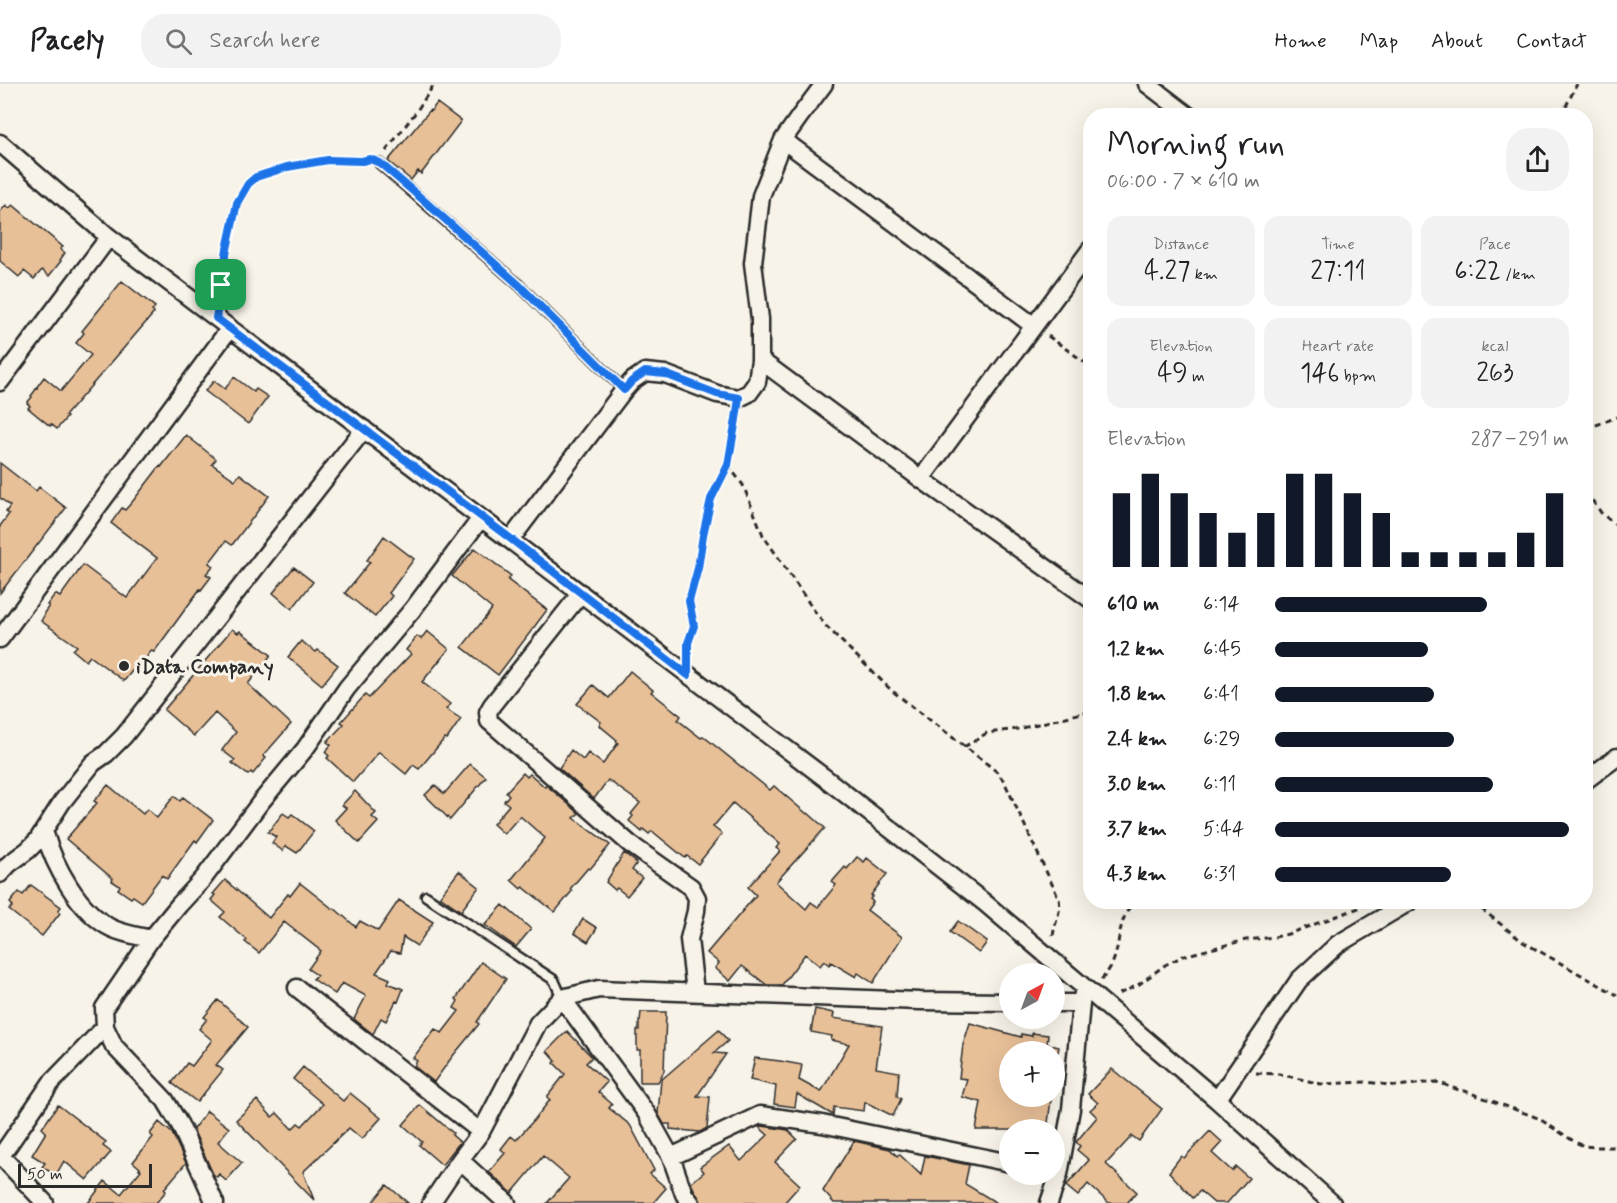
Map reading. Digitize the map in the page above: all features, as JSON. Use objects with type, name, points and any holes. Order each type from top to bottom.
[{"type":"street","points":[[511,539],[624,390],[645,372],[665,374],[717,394],[739,398],[749,393],[757,382],[760,360],[760,319],[753,264],[761,196],[783,140],[824,84]]},
{"type":"street","points":[[1147,84],[1178,108]]},
{"type":"street","points":[[783,140],[1034,326]]},
{"type":"street","points":[[0,143],[109,237],[511,539],[976,896],[1053,961],[1089,996],[1217,1100],[1332,1203]]},
{"type":"street","points":[[0,382],[109,237]]},
{"type":"street","points":[[921,479],[1083,260]]},
{"type":"street","points":[[0,639],[223,323]]},
{"type":"street","points":[[760,360],[921,479],[1083,594]]},
{"type":"street","points":[[0,874],[28,850],[44,831],[62,802],[93,763],[124,736],[364,429]]},
{"type":"street","points":[[215,1203],[180,1125],[165,1100],[114,1046],[105,1027],[104,1008],[178,905],[203,879],[260,803],[305,749],[347,688],[413,609],[482,518]]},
{"type":"street","points":[[581,593],[492,705],[488,712],[489,721],[630,844],[691,887],[697,898],[689,939],[695,992]]},
{"type":"street","points":[[1593,775],[1617,757]]},
{"type":"street","points":[[44,831],[55,863],[74,893],[92,914],[111,928],[126,934],[152,939]]},
{"type":"street","points":[[1217,1100],[1299,980],[1338,944],[1396,909]]},
{"type":"street","points":[[297,988],[480,1132]]},
{"type":"street","points":[[431,1203],[480,1132],[538,1023],[562,998],[599,988],[920,1001],[999,1002]]},
{"type":"street","points":[[1065,1001],[1089,996]]},
{"type":"street","points":[[1065,1136],[1089,996]]},
{"type":"street","points":[[562,998],[647,1114],[671,1156],[684,1194],[691,1203]]},
{"type":"street","points":[[45,1203],[1,1156],[51,1083],[105,1027]]},
{"type":"street","points":[[671,1156],[760,1115],[822,1124],[999,1161]]},
{"type":"street","points":[[460,1160],[507,1203]]},
{"type":"street","points":[[1049,1203],[1054,1185]]},
{"type":"lane","points":[[380,163],[519,285],[624,390]]},
{"type":"lane","points":[[426,896],[554,980],[562,998]]},
{"type":"path","points":[[1565,108],[1577,84]]},
{"type":"path","points":[[223,323],[227,249],[237,203],[248,184],[256,177],[269,172],[309,162],[370,159],[380,163],[387,149],[433,86]]},
{"type":"path","points":[[1034,326],[1083,361]]},
{"type":"path","points":[[688,675],[688,643],[694,626],[689,601],[698,568],[711,499],[728,465],[739,398]]},
{"type":"path","points":[[1593,426],[1617,417]]},
{"type":"path","points":[[728,465],[743,485],[763,535],[826,626],[891,690],[991,767],[1004,781],[1056,892],[1060,906],[1053,933],[1053,961]]},
{"type":"path","points":[[1593,502],[1602,514],[1617,526]]},
{"type":"path","points":[[964,747],[987,733],[1018,729],[1083,713]]},
{"type":"path","points":[[1089,996],[1112,966],[1124,919],[1129,909]]},
{"type":"path","points":[[1089,996],[1138,985],[1170,962],[1183,956],[1246,940],[1288,934],[1354,909]]},
{"type":"path","points":[[1385,909],[1390,912]]},
{"type":"path","points":[[1482,909],[1523,942],[1617,995]]},
{"type":"path","points":[[1236,1072],[1279,1074],[1321,1084],[1367,1082],[1396,1086],[1436,1082],[1538,1118],[1584,1146],[1617,1147]]},
{"type":"building","points":[[437,103],[461,121],[421,174],[418,171],[411,180],[388,161]]},
{"type":"building","points":[[6,205],[9,208],[13,205],[63,247],[60,249],[65,253],[49,276],[42,270],[34,279],[24,271],[19,277],[0,261],[0,212]]},
{"type":"building","points":[[122,281],[155,307],[152,311],[154,313],[65,416],[67,417],[57,429],[51,424],[50,426],[28,408],[30,406],[27,403],[44,377],[61,391],[91,355],[76,343],[84,333],[82,331]]},
{"type":"building","points":[[234,377],[254,392],[256,389],[268,397],[248,424],[205,391],[214,381],[225,389]]},
{"type":"building","points":[[186,435],[216,459],[212,464],[235,480],[240,474],[269,496],[232,545],[226,541],[209,563],[213,566],[206,574],[211,577],[154,652],[151,651],[139,668],[136,666],[124,681],[90,656],[86,661],[73,650],[77,646],[41,621],[49,606],[47,605],[55,594],[60,597],[83,565],[127,598],[157,558],[111,523],[122,508],[125,510],[133,501]]},
{"type":"building","points":[[0,463],[36,491],[39,487],[66,508],[0,593],[0,526],[9,514],[6,512],[10,506],[0,498]]},
{"type":"building","points":[[384,536],[414,559],[389,593],[392,596],[375,617],[345,593],[370,562],[367,560]]},
{"type":"building","points":[[475,548],[511,576],[508,580],[547,610],[498,675],[462,647],[492,609],[452,576]]},
{"type":"building","points":[[294,567],[313,582],[292,609],[273,593]]},
{"type":"building","points":[[232,629],[238,633],[240,631],[271,655],[248,684],[291,724],[263,756],[266,758],[253,774],[251,772],[248,775],[232,763],[235,760],[222,750],[236,732],[215,713],[194,736],[164,710]]},
{"type":"building","points":[[427,631],[449,649],[422,682],[450,704],[446,709],[461,719],[447,739],[445,738],[419,769],[413,765],[406,774],[379,752],[353,782],[327,758],[329,756],[325,752],[331,745],[327,742],[344,724],[341,722],[365,695],[369,698],[411,654],[406,650],[417,636],[421,639]]},
{"type":"building","points":[[301,641],[338,665],[322,685],[288,657]]},
{"type":"building","points":[[630,671],[653,690],[651,692],[681,716],[678,720],[701,738],[703,736],[770,790],[774,786],[825,828],[776,882],[806,909],[811,902],[818,907],[836,885],[832,882],[857,857],[864,862],[867,858],[887,874],[871,895],[873,896],[870,899],[873,902],[867,910],[902,937],[873,983],[858,973],[856,977],[831,962],[829,965],[824,961],[820,966],[805,954],[782,985],[767,985],[742,966],[730,981],[715,968],[719,963],[707,953],[756,895],[748,887],[780,851],[776,848],[780,844],[733,803],[713,827],[722,834],[698,864],[687,856],[685,858],[652,831],[649,834],[643,829],[642,832],[629,821],[633,816],[631,814],[640,803],[608,780],[594,799],[559,768],[571,750],[583,760],[588,753],[603,764],[618,743],[617,740],[599,725],[601,722],[577,704],[593,685],[609,698]]},
{"type":"building","points":[[470,764],[486,777],[450,820],[425,795],[435,785],[444,794]]},
{"type":"building","points":[[523,773],[527,777],[530,774],[545,787],[546,785],[579,813],[574,818],[610,845],[570,889],[572,891],[555,912],[511,880],[545,838],[520,816],[504,834],[493,824],[509,805],[504,801],[509,795],[506,792]]},
{"type":"building","points":[[108,785],[143,814],[147,809],[157,818],[174,796],[180,801],[183,797],[213,820],[197,842],[195,840],[167,879],[162,875],[142,902],[118,889],[120,886],[112,881],[113,879],[66,839],[97,803],[94,801]]},
{"type":"building","points":[[355,791],[376,813],[372,817],[378,822],[359,843],[335,820],[346,808],[342,805]]},
{"type":"building","points":[[283,813],[289,817],[292,814],[314,831],[297,853],[286,846],[283,851],[272,843],[276,837],[268,832]]},
{"type":"building","points":[[624,853],[637,863],[632,870],[642,878],[627,896],[606,882]]},
{"type":"building","points":[[459,871],[479,887],[461,911],[440,896]]},
{"type":"building","points":[[225,880],[269,918],[300,883],[356,927],[360,921],[378,931],[399,900],[433,922],[417,946],[403,937],[400,953],[391,951],[376,973],[390,979],[388,983],[403,989],[386,1021],[381,1018],[373,1034],[354,1019],[366,996],[342,983],[335,994],[313,979],[317,975],[308,969],[321,951],[284,922],[259,953],[245,942],[247,940],[220,917],[225,912],[211,900],[215,895],[213,894]]},
{"type":"building","points":[[31,885],[61,907],[58,911],[60,913],[42,936],[9,910],[13,906],[10,903],[19,892],[23,895]]},
{"type":"building","points":[[503,905],[531,929],[516,947],[485,925]]},
{"type":"building","points":[[583,919],[597,928],[588,942],[574,933]]},
{"type":"building","points":[[958,921],[987,942],[979,953],[950,932]]},
{"type":"building","points":[[481,962],[506,979],[477,1022],[479,1024],[434,1082],[414,1066],[417,1061],[413,1058],[435,1029],[442,1033],[459,1011],[454,1008],[458,1001],[456,999]]},
{"type":"building","points":[[218,1000],[248,1027],[216,1065],[223,1070],[197,1102],[172,1083],[187,1063],[192,1066],[212,1040],[199,1029],[207,1019],[204,1017]]},
{"type":"building","points":[[815,1009],[834,1013],[833,1018],[882,1026],[876,1068],[899,1072],[897,1096],[901,1099],[893,1116],[865,1102],[864,1111],[834,1107],[833,1115],[797,1094],[795,1107],[774,1104],[776,1086],[750,1080],[755,1058],[780,1061],[802,1065],[799,1080],[821,1092],[849,1044],[831,1040],[832,1036],[811,1032]]},
{"type":"building","points":[[641,1012],[666,1012],[664,1071],[658,1082],[640,1082],[640,1050],[637,1050],[637,1030],[639,1030]]},
{"type":"building","points":[[970,1023],[1021,1037],[1021,1034],[1032,1036],[1032,1033],[1048,1035],[1047,1041],[999,1041],[999,1107],[1050,1107],[1048,1119],[999,1119],[999,1130],[976,1130],[981,1102],[962,1097],[967,1079],[959,1078],[963,1045]]},
{"type":"building","points":[[719,1030],[728,1041],[714,1053],[726,1054],[697,1096],[710,1097],[707,1128],[700,1132],[670,1129],[670,1124],[664,1124],[658,1113],[661,1080]]},
{"type":"building","points":[[567,1031],[592,1057],[586,1063],[607,1082],[598,1092],[612,1104],[609,1108],[630,1125],[654,1170],[650,1174],[666,1188],[653,1203],[547,1203],[569,1178],[543,1156],[512,1193],[489,1172],[505,1153],[501,1149],[511,1136],[516,1140],[534,1120],[550,1100],[547,1097],[565,1074],[554,1063],[556,1061],[547,1051]]},
{"type":"building","points":[[303,1067],[343,1101],[350,1093],[381,1118],[362,1139],[349,1128],[303,1172],[314,1200],[236,1120],[257,1100],[272,1117],[277,1113],[292,1129],[298,1123],[302,1126],[323,1104],[293,1079]]},
{"type":"building","points":[[1112,1069],[1162,1109],[1139,1141],[1132,1136],[1106,1164],[1137,1192],[1127,1203],[1109,1203],[1088,1184],[1078,1196],[1066,1186],[1089,1160],[1077,1150],[1080,1146],[1076,1142],[1097,1117],[1090,1110],[1098,1103],[1088,1094]]},
{"type":"building","points":[[58,1105],[106,1142],[103,1146],[111,1152],[87,1180],[64,1161],[56,1175],[42,1167],[45,1163],[32,1155],[46,1132],[42,1128]]},
{"type":"building","points":[[420,1105],[453,1133],[452,1135],[460,1142],[442,1165],[419,1145],[422,1142],[403,1125]]},
{"type":"building","points":[[207,1111],[229,1128],[218,1142],[242,1163],[226,1181],[219,1174],[217,1177],[213,1174],[193,1129]]},
{"type":"building","points":[[159,1122],[172,1133],[186,1163],[164,1189],[166,1191],[156,1203],[88,1203],[105,1181],[121,1194],[141,1170],[133,1162],[153,1137],[150,1134]]},
{"type":"building","points":[[759,1127],[788,1130],[797,1139],[775,1162],[800,1185],[784,1203],[701,1203],[691,1183],[704,1172],[700,1167],[729,1146],[741,1161],[768,1135]]},
{"type":"building","points":[[1210,1131],[1222,1142],[1212,1153],[1232,1171],[1236,1167],[1249,1178],[1227,1203],[1214,1203],[1200,1191],[1193,1198],[1169,1172],[1181,1156],[1184,1158]]},
{"type":"building","points":[[854,1141],[890,1149],[897,1156],[899,1154],[921,1175],[925,1156],[969,1165],[965,1184],[997,1203],[834,1203],[823,1191]]},
{"type":"building","points":[[387,1185],[408,1203],[372,1203]]},
{"type":"place","name":"iData Company","points":[[124,666]]},
{"type":"route","points":[[370,159],[380,163],[519,285],[624,390],[645,372],[665,374],[717,394],[739,398],[728,465],[711,499],[698,568],[689,601],[694,626],[688,643],[688,675],[216,318],[221,285],[237,203],[242,192],[256,177],[309,162],[370,159]]}]
